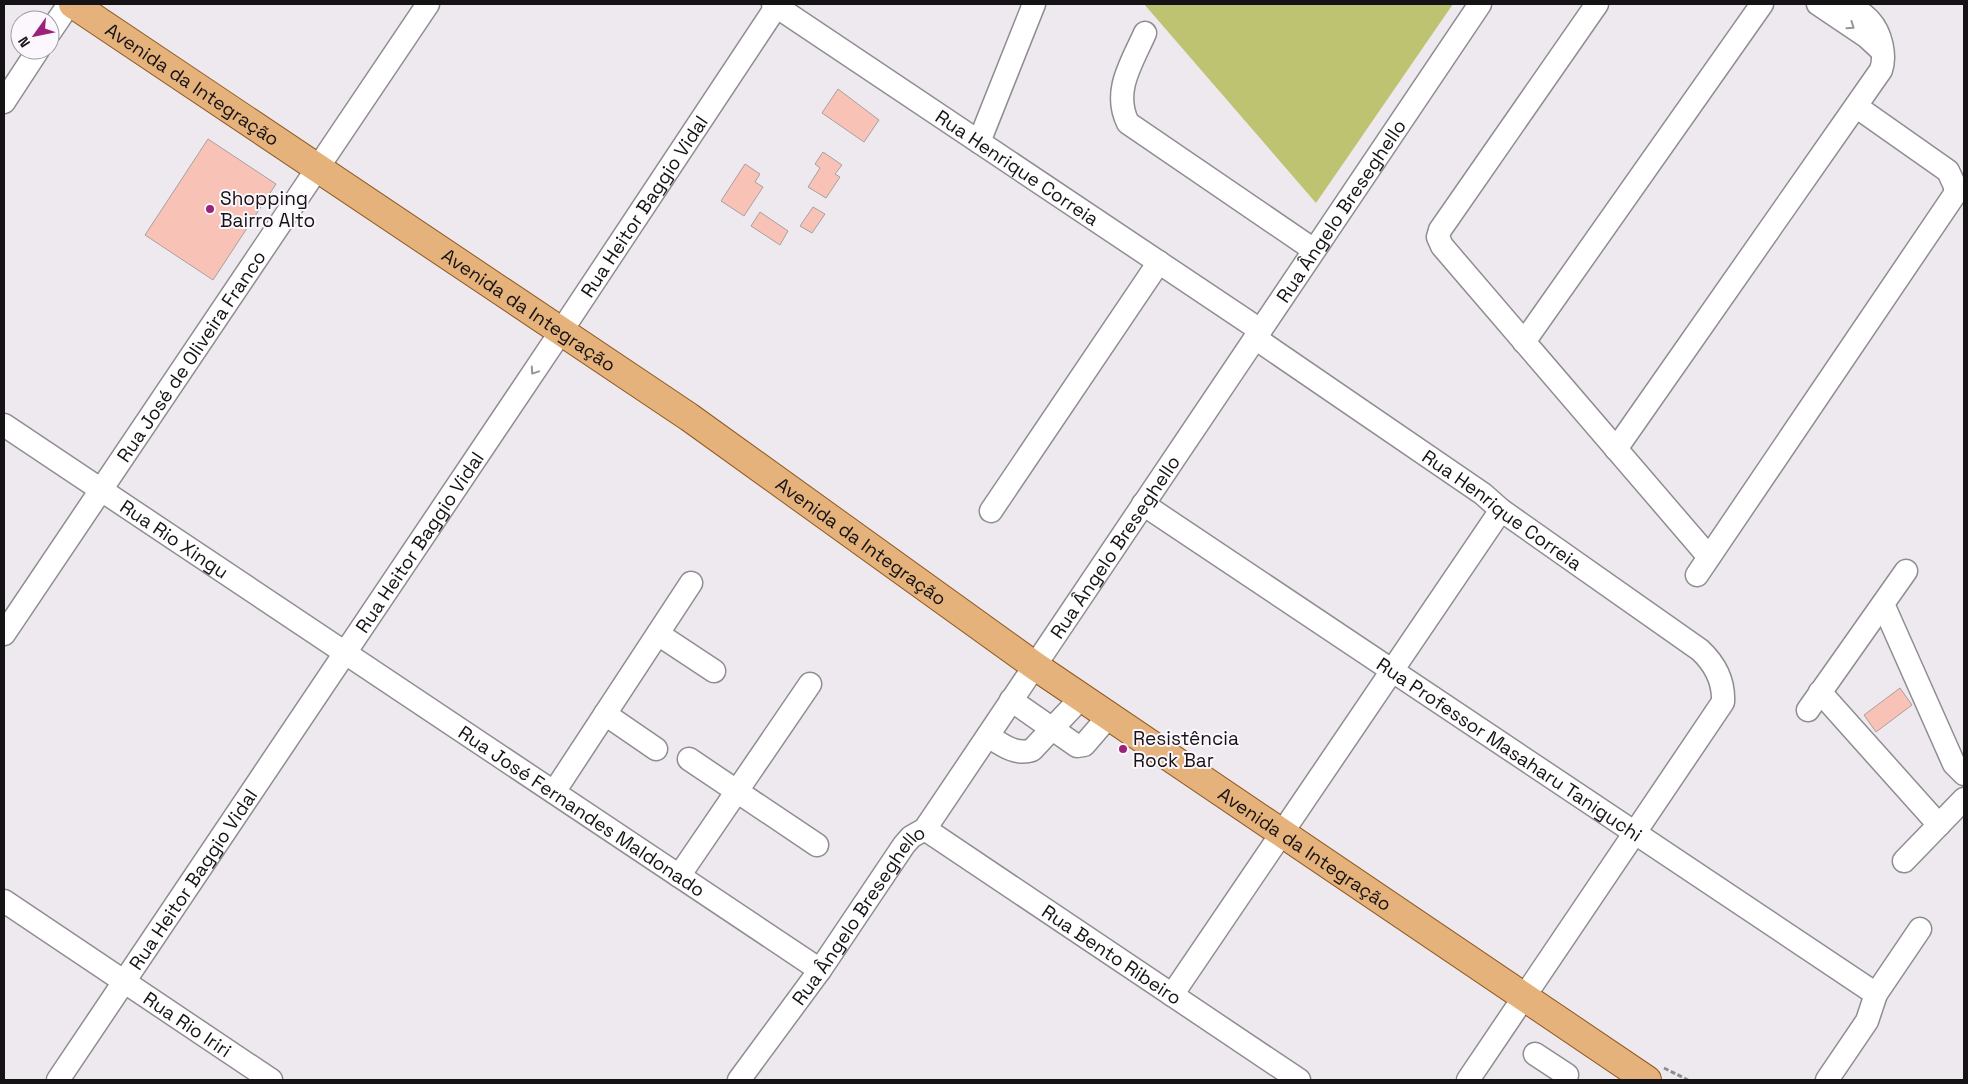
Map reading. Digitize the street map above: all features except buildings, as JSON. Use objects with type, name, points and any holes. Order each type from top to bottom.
[{"type":"main road","name":"Avenida da Integração","points":[[71,4],[562,330],[738,450],[1081,698],[1643,1079]]},
{"type":"street","points":[[60,19],[71,4]]},
{"type":"street","name":"Rua José de Oliveira Franco","points":[[4,634],[428,4]]},
{"type":"street","points":[[980,142],[1034,4]]},
{"type":"street","name":"Rua Ângelo Breseghello","points":[[739,1080],[820,970],[904,845],[911,837],[925,829],[1480,4]]},
{"type":"street","points":[[1597,4],[1440,230],[1438,237],[1442,246],[1616,449],[1703,566],[1955,194],[1955,186],[1948,171],[1856,107]]},
{"type":"street","points":[[1524,342],[1762,4]]},
{"type":"street","points":[[1818,4],[1866,37],[1882,52]]},
{"type":"street","points":[[1616,449],[1881,70],[1883,63],[1882,52],[1877,33],[1872,23],[1848,4]]},
{"type":"street","name":"Rua Henrique Correia","points":[[776,5],[1159,262],[1483,494],[1501,510],[1700,650],[1708,658],[1718,675],[1722,686],[1723,702],[1634,833]]},
{"type":"street","name":"Rua Heitor Baggio Vidal","points":[[58,1080],[562,330],[776,5]]},
{"type":"street","points":[[1145,33],[1121,91],[1125,118],[1128,123],[1314,250]]},
{"type":"street","points":[[4,102],[31,60]]},
{"type":"street","points":[[991,511],[1159,262]]},
{"type":"street","name":"Rua Rio Xingu","points":[[4,425],[344,653]]},
{"type":"street","name":"Rua Professor Masaharu Taniguchi","points":[[1143,504],[1876,994]]},
{"type":"street","points":[[1172,995],[1501,510]]},
{"type":"street","points":[[1808,710],[1906,571]]},
{"type":"street","points":[[554,792],[691,583]]},
{"type":"street","points":[[1883,604],[1954,764],[1964,774]]},
{"type":"street","points":[[658,634],[714,671]]},
{"type":"street","name":"Rua José Fernandes Maldonado","points":[[344,653],[820,970]]},
{"type":"street","points":[[679,876],[810,684]]},
{"type":"street","points":[[1820,692],[1939,825]]},
{"type":"street","points":[[988,736],[1014,751],[1025,752],[1032,750],[1081,698]]},
{"type":"street","points":[[1011,700],[1050,729],[1080,747],[1084,746],[1108,716]]},
{"type":"street","points":[[605,714],[656,749]]},
{"type":"street","points":[[689,759],[817,845]]},
{"type":"street","points":[[1904,861],[1964,799]]},
{"type":"street","name":"Rua Bento Ribeiro","points":[[925,829],[1299,1080]]},
{"type":"street","points":[[1468,1080],[1634,833]]},
{"type":"street","name":"Rua Rio Iriri","points":[[4,901],[271,1080]]},
{"type":"street","points":[[1827,1080],[1867,1021],[1876,994],[1920,929]]},
{"type":"street","points":[[1535,1054],[1567,1075],[1564,1080]]},
{"type":"green space","points":[[1144,4],[1453,4],[1316,203]]},
{"type":"place","name":"Shopping Bairro Alto","points":[[210,209]]},
{"type":"place","name":"Resistência Rock Bar","points":[[1123,749]]}]
